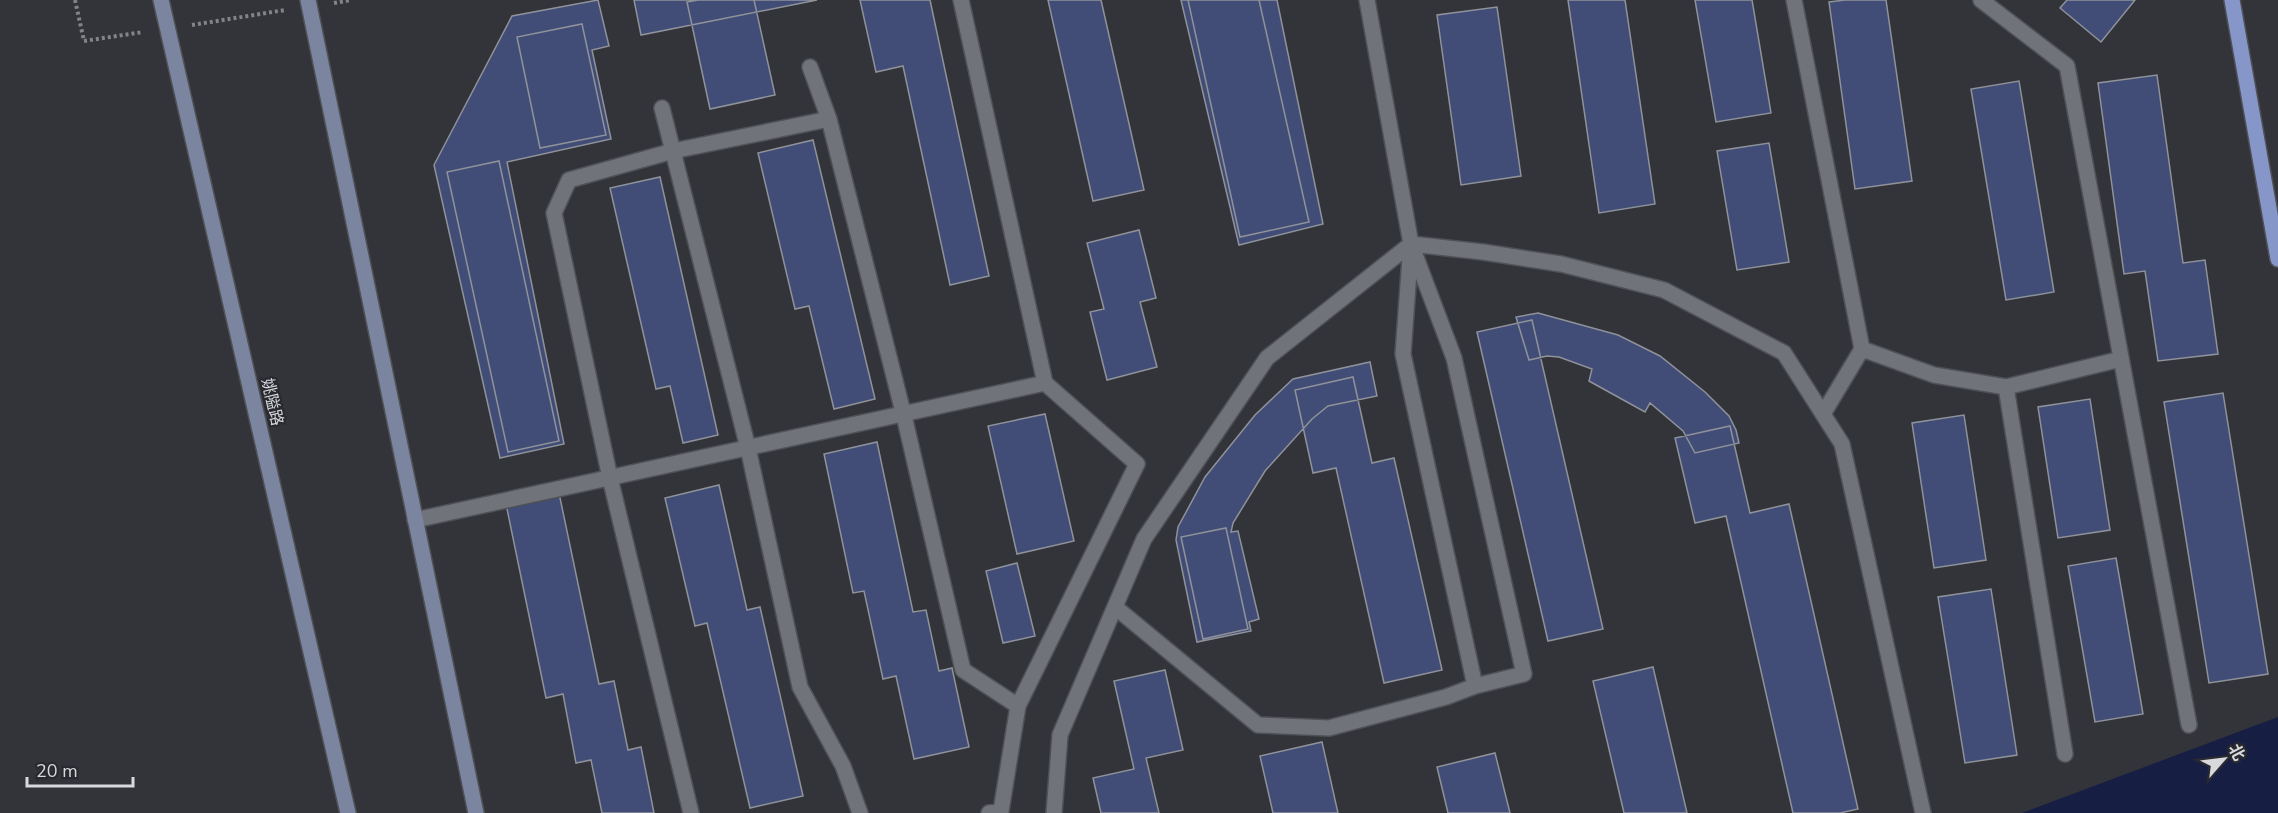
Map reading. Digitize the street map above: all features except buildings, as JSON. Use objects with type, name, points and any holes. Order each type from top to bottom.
[{"type":"main road","name":"姚隘路","points":[[161,0],[348,813]]},
{"type":"main road","points":[[2232,0],[2278,259]]},
{"type":"main road","points":[[308,3],[476,813]]},
{"type":"lane","points":[[961,0],[1045,383],[1137,464],[1018,706],[1001,811],[988,813]]},
{"type":"lane","points":[[1115,607],[1258,725],[1329,728],[1524,674],[1454,358],[1412,244],[1367,0]]},
{"type":"lane","points":[[1794,0],[1862,349],[1823,414]]},
{"type":"lane","points":[[1981,0],[2067,66],[2189,725]]},
{"type":"lane","points":[[810,68],[829,119],[903,414],[963,670],[1018,706]]},
{"type":"lane","points":[[662,108],[748,448],[800,687],[843,766],[860,813]]},
{"type":"lane","points":[[692,813],[610,478],[554,213],[569,180],[673,151],[829,119]]},
{"type":"lane","points":[[1412,244],[1403,354],[1475,686]]},
{"type":"lane","points":[[1054,813],[1060,735],[1144,538],[1267,358],[1412,244],[1561,264],[1664,290],[1784,353],[1842,444],[1923,813]]},
{"type":"lane","points":[[1862,349],[1934,375],[2006,387],[2121,359]]},
{"type":"lane","points":[[415,520],[1045,383]]},
{"type":"lane","points":[[2006,387],[2065,754]]},
{"type":"path","points":[[75,0],[84,41],[308,3],[351,0]]},
{"type":"water","points":[[2278,717],[2278,813],[2022,813]]}]
